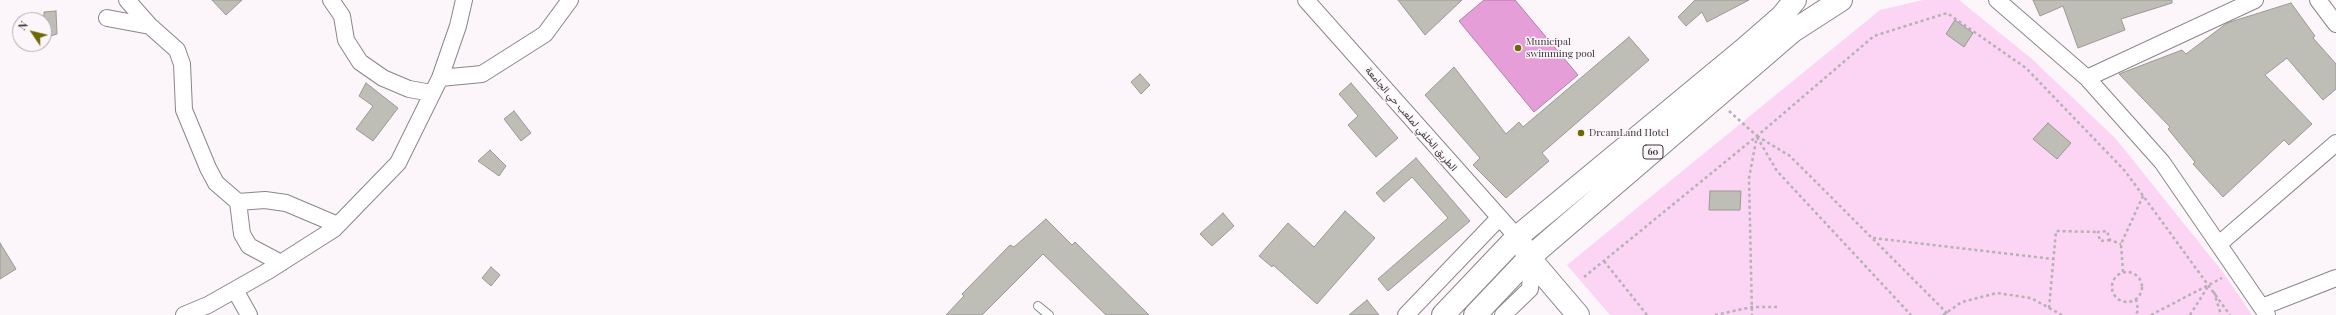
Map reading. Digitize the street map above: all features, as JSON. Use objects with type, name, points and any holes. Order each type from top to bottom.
[{"type":"main road","name":"60","points":[[1443,315],[1517,237],[1782,16],[1794,0]]},
{"type":"main road","name":"60","points":[[1475,315],[1531,259],[1793,31],[1840,3]]},
{"type":"main road","points":[[1517,237],[1531,259],[1578,315]]},
{"type":"street","points":[[127,0],[150,26],[177,50],[182,64],[184,110],[216,183],[238,202],[242,234],[249,246],[282,263]]},
{"type":"street","points":[[142,0],[150,26]]},
{"type":"street","points":[[330,0],[342,16],[346,40],[360,62],[383,78],[409,89],[432,93]]},
{"type":"street","points":[[184,315],[235,290],[282,263],[338,226],[398,163],[440,78],[458,26],[464,0]]},
{"type":"street","points":[[440,78],[482,74],[545,34],[570,0]]},
{"type":"street","name":"الطريق الخلفي لملعب حي الجامعة","points":[[1306,0],[1517,237]]},
{"type":"street","points":[[1997,0],[2087,78],[2162,162],[2265,311],[2336,278]]},
{"type":"street","points":[[2087,78],[2255,0]]},
{"type":"street","points":[[2318,0],[2336,24]]},
{"type":"street","points":[[107,18],[150,26]]},
{"type":"street","points":[[2219,244],[2336,143]]},
{"type":"street","points":[[238,202],[264,200],[286,203],[338,226]]},
{"type":"street","points":[[1406,315],[1499,218]]},
{"type":"street","points":[[1502,315],[1530,289],[1531,259]]},
{"type":"street","points":[[235,290],[249,315]]},
{"type":"lane","points":[[1038,306],[1048,315]]},
{"type":"path","points":[[1584,277],[1757,136],[1874,36],[1947,13],[2026,68],[2125,171],[2210,284],[2230,315]]},
{"type":"path","points":[[1715,98],[1757,136],[1790,156],[1948,314]]},
{"type":"path","points":[[1752,315],[1749,178],[1757,136]]},
{"type":"path","points":[[1757,136],[1777,171],[1911,315]]},
{"type":"path","points":[[2123,272],[2121,244],[2144,196]]},
{"type":"path","points":[[2049,308],[2056,231],[2107,231],[2110,240]]},
{"type":"path","points":[[2098,232],[2100,241],[2110,240],[2121,244]]},
{"type":"path","points":[[1873,238],[2053,259]]},
{"type":"path","points":[[1604,261],[1648,315]]},
{"type":"path","points":[[2151,315],[2236,270]]},
{"type":"path","points":[[2136,299],[2127,302],[2117,299],[2114,295],[2112,282],[2123,272],[2132,272],[2140,279],[2142,288],[2136,299],[2138,310],[2136,315]]},
{"type":"path","points":[[2190,315],[2210,284]]},
{"type":"path","points":[[2213,290],[2221,315]]},
{"type":"path","points":[[1943,315],[1948,314],[1962,302],[1997,293],[2031,298],[2062,315]]},
{"type":"path","points":[[1715,315],[1752,307],[1777,307]]},
{"type":"shaded area","name":"Municipal swimming pool","points":[[1484,0],[1515,0],[1578,75],[1534,112],[1459,21]]},
{"type":"shaded area","points":[[1923,0],[1959,0],[2032,59],[2116,139],[2222,271],[2252,315],[1610,315],[1567,265],[1880,10]]},
{"type":"building","points":[[212,0],[242,0],[226,15]]},
{"type":"building","points":[[1398,0],[1462,0],[1425,35]]},
{"type":"building","points":[[1695,0],[1749,0],[1707,22],[1702,12],[1686,26],[1678,17]]},
{"type":"building","points":[[2033,0],[2172,0],[2172,3],[2121,19],[2125,30],[2078,48],[2063,6],[2040,16]]},
{"type":"building","points":[[2291,3],[2315,36],[2313,38],[2336,64],[2336,89],[2323,100],[2287,58],[2265,75],[2312,124],[2289,145],[2284,140],[2223,197],[2193,164],[2195,162],[2168,129],[2170,127],[2119,74],[2182,50],[2186,54],[2227,23]]},
{"type":"building","points":[[56,11],[57,34],[52,36],[52,12],[44,12]]},
{"type":"building","points":[[1955,20],[1973,33],[1964,47],[1946,34]]},
{"type":"building","points":[[1629,37],[1649,60],[1542,153],[1549,161],[1506,198],[1473,165],[1480,158],[1425,95],[1454,67],[1506,134],[1519,122],[1523,127]]},
{"type":"building","points":[[1140,74],[1150,85],[1141,94],[1131,82]]},
{"type":"building","points":[[366,83],[398,108],[373,141],[356,129],[373,106],[359,96]]},
{"type":"building","points":[[1351,83],[1398,138],[1376,157],[1348,125],[1358,116],[1339,94]]},
{"type":"building","points":[[514,111],[531,133],[521,141],[504,119]]},
{"type":"building","points":[[2048,123],[2071,143],[2057,159],[2033,139]]},
{"type":"building","points":[[490,150],[506,166],[499,176],[478,161]]},
{"type":"building","points":[[1416,158],[1470,221],[1388,291],[1378,279],[1448,218],[1412,177],[1384,202],[1376,193]]},
{"type":"building","points":[[1710,191],[1741,191],[1740,210],[1709,210]]},
{"type":"building","points":[[1345,211],[1375,238],[1317,304],[1273,265],[1272,267],[1259,256],[1288,223],[1314,247]]},
{"type":"building","points":[[1223,213],[1234,226],[1212,246],[1200,234]]},
{"type":"building","points":[[1046,219],[1072,245],[1075,242],[1149,315],[1106,315],[1043,254],[982,315],[946,315],[964,296],[962,294],[1010,245],[1014,247]]},
{"type":"building","points":[[0,243],[16,269],[0,279]]},
{"type":"building","points":[[491,267],[500,275],[491,286],[482,278]]},
{"type":"building","points":[[1367,300],[1379,315],[1349,315]]},
{"type":"place","name":"Municipal swimming pool","points":[[1518,48]]},
{"type":"place","name":"DreamLand Hotel","points":[[1581,133]]}]
